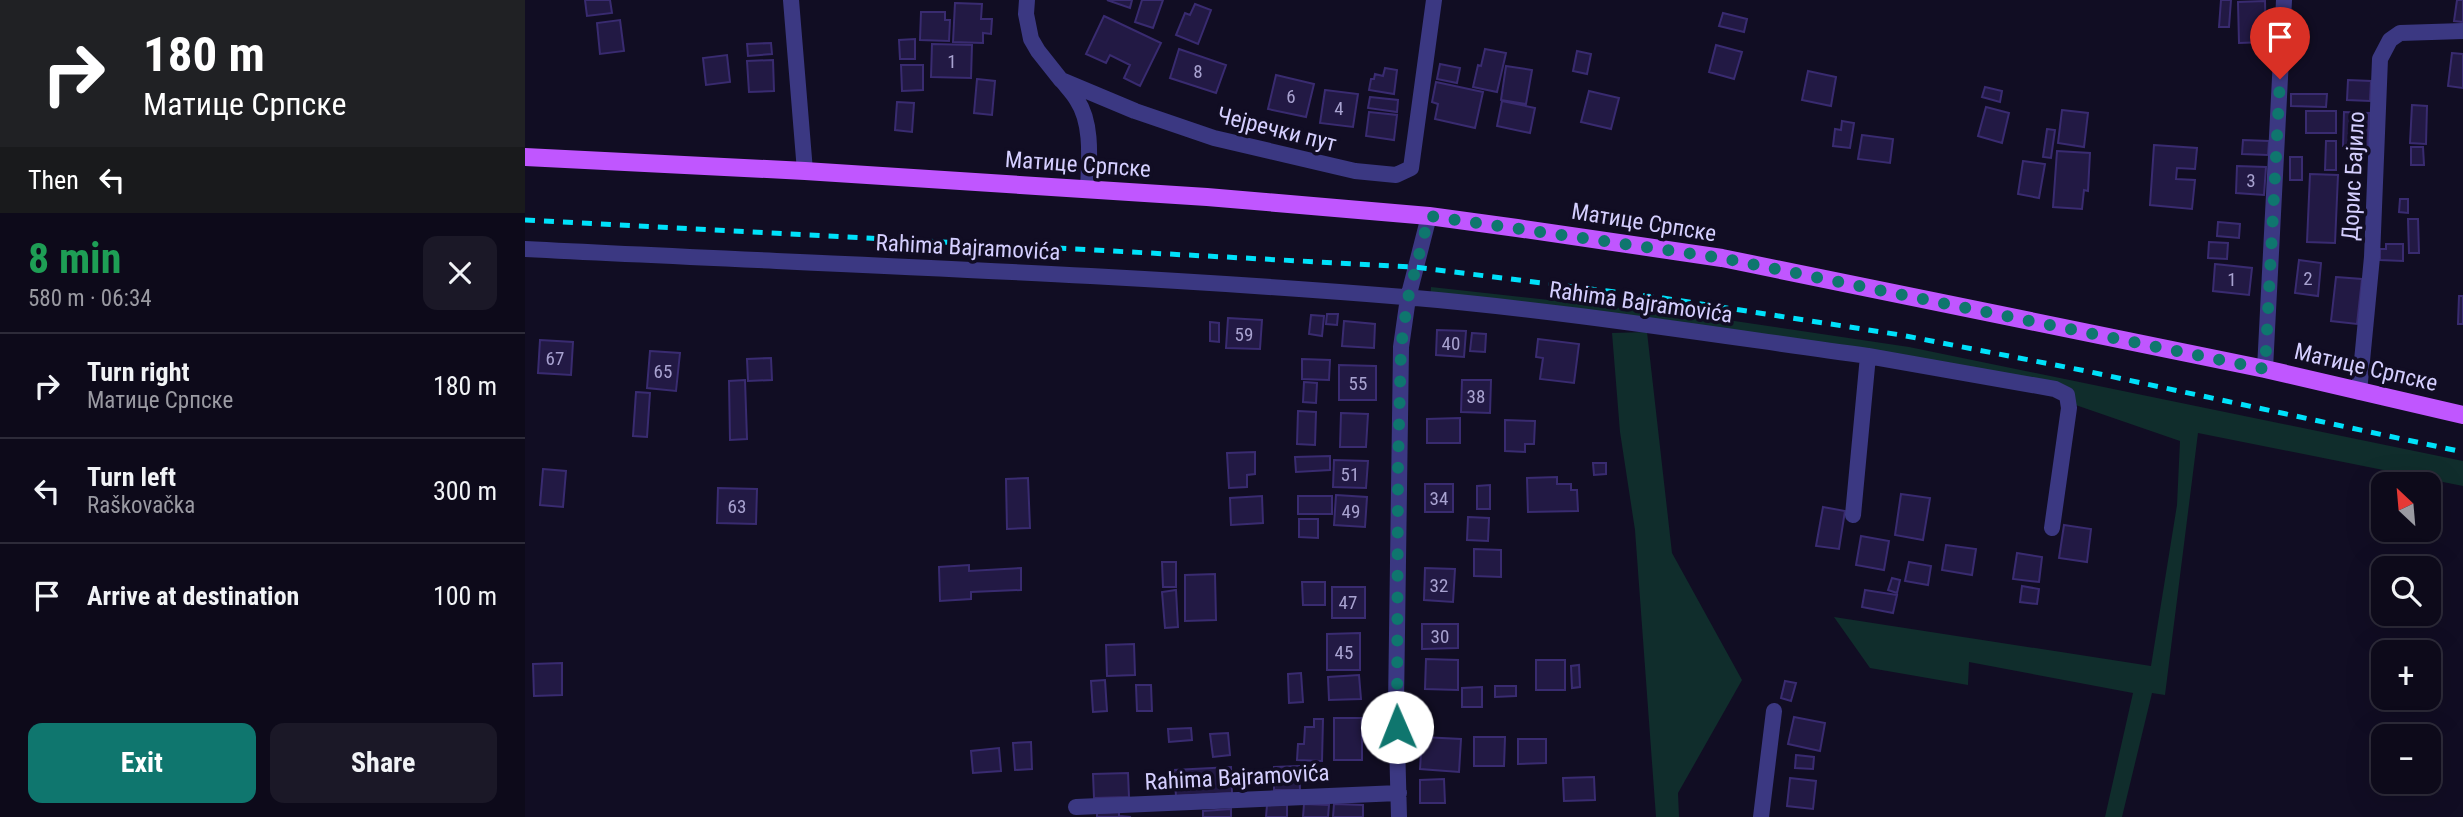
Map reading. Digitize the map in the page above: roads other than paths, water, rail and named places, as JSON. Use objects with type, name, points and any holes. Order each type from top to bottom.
[{"type":"main road","name":"Матице Српске","points":[[525,157],[1088,189],[1429,216],[1722,258],[2265,369],[2463,415]]},
{"type":"street","points":[[791,0],[805,171]]},
{"type":"street","points":[[1027,0],[1026,14],[1031,39],[1079,101],[1084,116],[1089,150],[1088,189]]},
{"type":"street","name":"Чејречки пут","points":[[1061,80],[1135,111],[1214,138],[1355,171],[1396,175],[1411,168],[1434,0]]},
{"type":"street","points":[[2265,369],[2284,0]]},
{"type":"street","name":"Дорис Бајило","points":[[2359,392],[2372,257],[2380,59],[2391,40],[2400,33],[2463,31]]},
{"type":"street","points":[[1399,817],[1396,705],[1401,347],[1408,298],[1429,216]]},
{"type":"street","name":"Rahima Bajramovića","points":[[525,249],[1169,279],[1408,298],[1542,312],[1868,356],[2055,388],[2067,395],[2069,408],[2052,528]]},
{"type":"street","points":[[1853,515],[1868,356]]},
{"type":"street","points":[[1761,817],[1774,711]]},
{"type":"street","name":"Rahima Bajramovića","points":[[1076,807],[1399,793]]},
{"type":"railway","points":[[525,220],[1414,267],[1663,298],[1901,335],[2086,371],[2463,452]]}]
